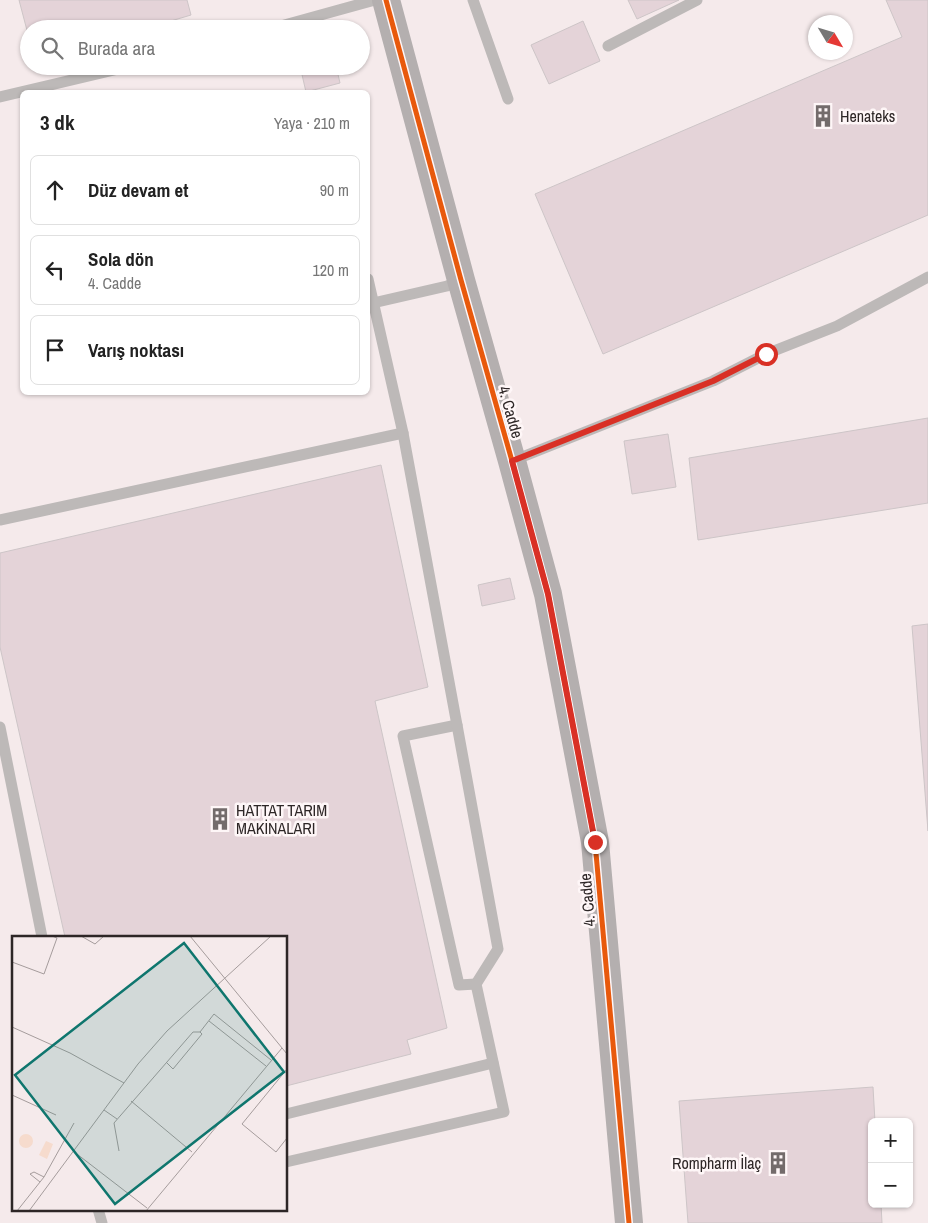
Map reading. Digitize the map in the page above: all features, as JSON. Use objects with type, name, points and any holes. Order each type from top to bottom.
[{"type":"street","name":"4. Cadde","points":[[386,0],[460,280],[548,594],[595,842],[628,1223]]},
{"type":"lane","points":[[302,20],[374,0]]},
{"type":"lane","points":[[473,0],[508,99]]},
{"type":"lane","points":[[608,46],[697,0]]},
{"type":"lane","points":[[30,90],[93,75]]},
{"type":"lane","points":[[0,97],[20,92]]},
{"type":"lane","points":[[512,461],[713,381],[766,354],[837,326],[928,277]]},
{"type":"lane","points":[[373,303],[447,286],[460,280]]},
{"type":"lane","points":[[288,1162],[504,1112],[476,984],[498,949],[403,433],[370,289]]},
{"type":"lane","points":[[0,520],[403,433]]},
{"type":"lane","points":[[457,725],[402,736],[459,985],[476,984]]},
{"type":"lane","points":[[0,727],[42,936]]},
{"type":"lane","points":[[288,1114],[493,1063]]},
{"type":"lane","points":[[98,1210],[102,1223]]},
{"type":"building","points":[[19,0],[187,0],[191,15],[174,20],[24,20]]},
{"type":"building","points":[[628,0],[679,0],[637,19]]},
{"type":"building","name":"Henateks","points":[[886,0],[928,0],[928,215],[603,354],[535,194],[848,60],[853,60],[853,58],[902,37]]},
{"type":"building","points":[[583,21],[600,61],[549,84],[531,45]]},
{"type":"building","points":[[302,75],[338,75],[340,83],[314,90],[306,90]]},
{"type":"building","points":[[928,418],[928,503],[698,540],[689,458]]},
{"type":"building","points":[[668,434],[676,487],[632,494],[624,441]]},
{"type":"building","name":"HATTAT TARIM MAKİNALARI","points":[[381,465],[428,687],[375,701],[447,1028],[407,1040],[411,1054],[288,1085],[288,936],[65,936],[0,647],[0,553]]},
{"type":"building","points":[[510,578],[515,599],[482,606],[478,585]]},
{"type":"building","points":[[928,624],[928,831],[912,626]]},
{"type":"building","name":"Rompharm İlaç","points":[[873,1087],[875,1118],[868,1118],[868,1208],[881,1208],[882,1223],[688,1223],[679,1101]]},
{"type":"cycle path","points":[[386,0],[548,594],[595,842],[629,1223]]},
{"type":"place","name":"Henateks","points":[[823,116]]},
{"type":"place","name":"HATTAT TARIM MAKİNALARI","points":[[220,819]]},
{"type":"place","name":"Rompharm İlaç","points":[[778,1163]]},
{"type":"route","points":[[595,842],[548,594],[512,461],[713,381],[766,354]]}]
